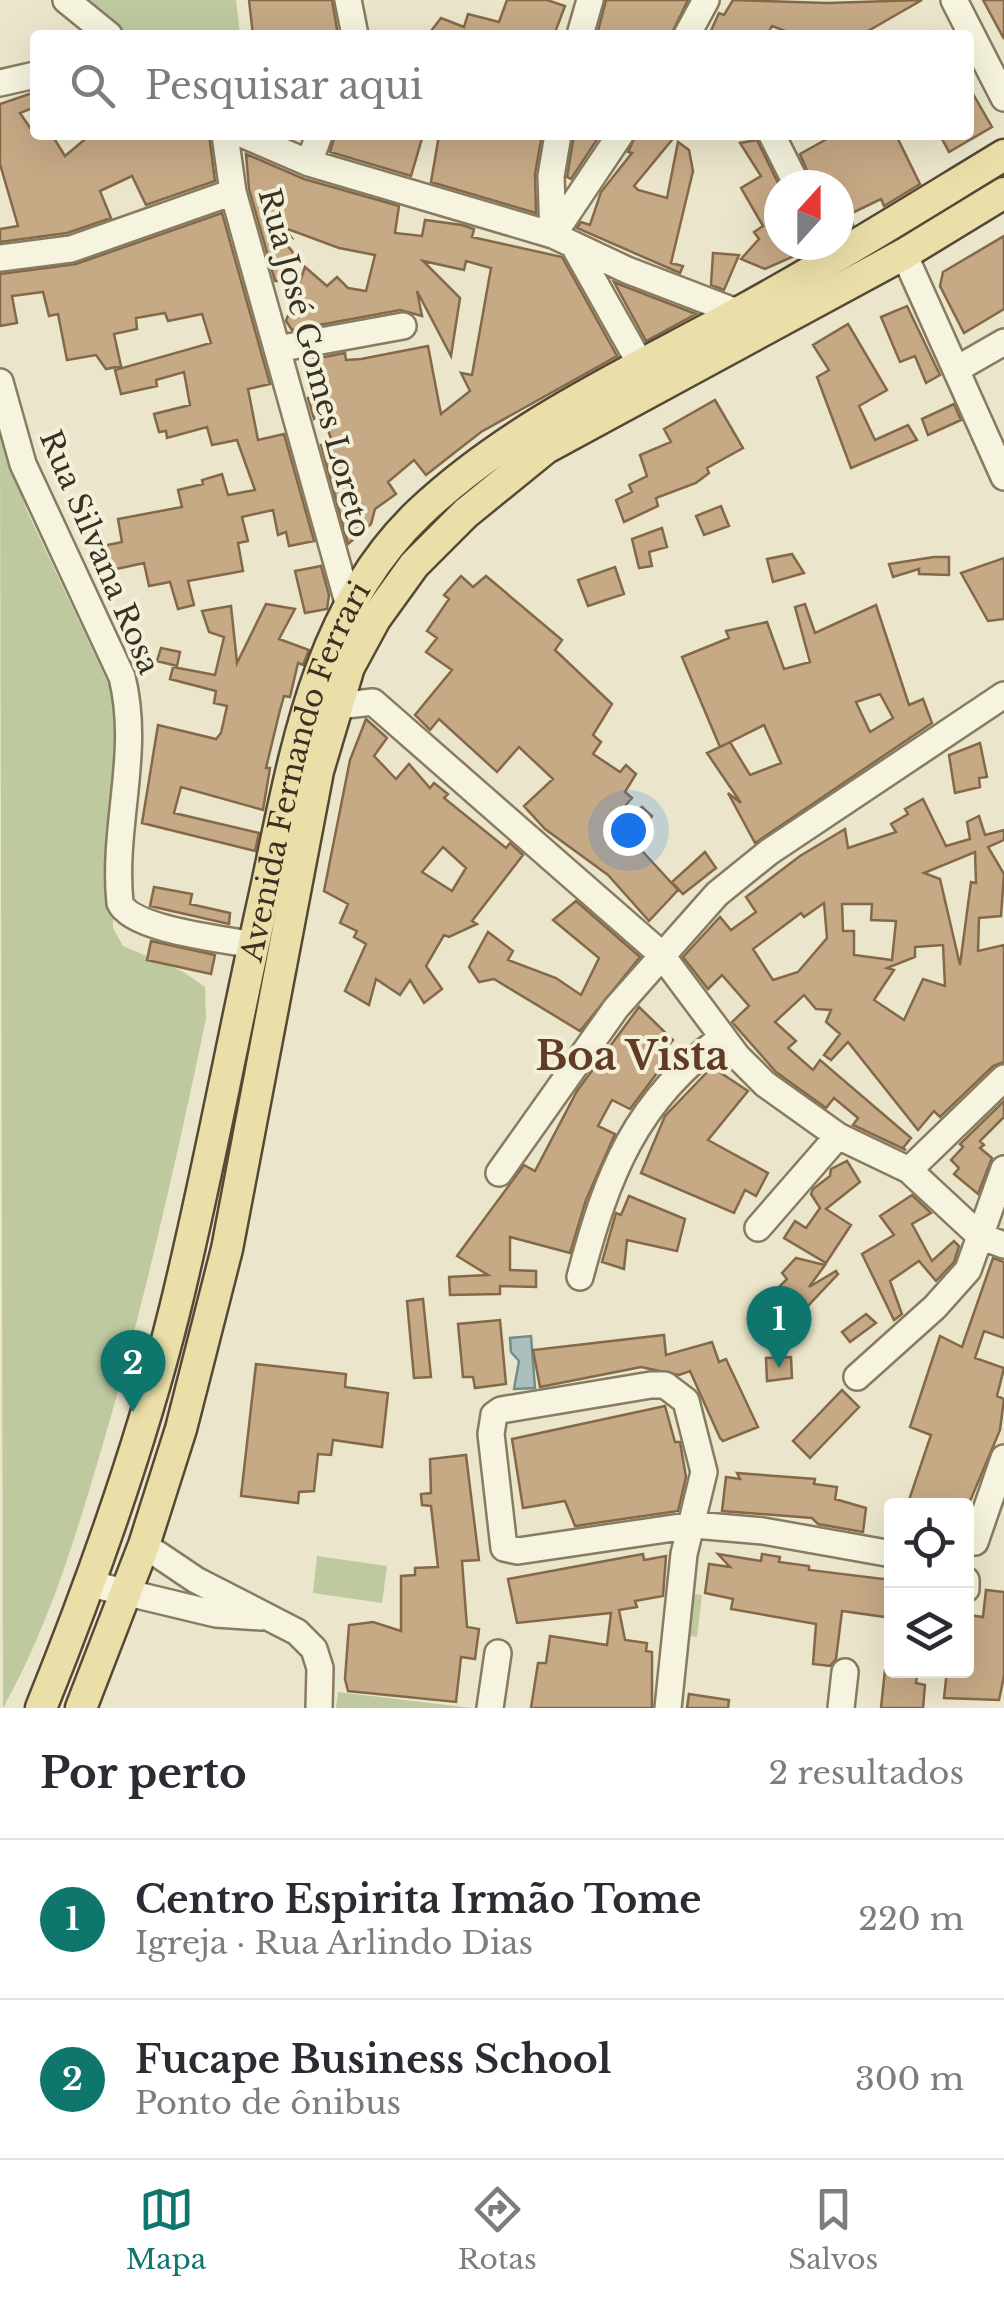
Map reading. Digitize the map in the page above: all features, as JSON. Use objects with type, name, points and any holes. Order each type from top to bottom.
[{"type":"main road","name":"Avenida Fernando Ferrari","points":[[854,239],[1004,155]]},
{"type":"main road","name":"Avenida Fernando Ferrari","points":[[41,1708],[91,1584],[174,1311],[308,707],[349,606],[417,515],[524,431],[648,377],[904,254],[1004,193]]},
{"type":"main road","name":"Avenida Fernando Ferrari","points":[[81,1708],[144,1545],[210,1323],[318,771],[349,667],[375,619],[414,565],[466,513],[546,448],[819,260]]},
{"type":"street","points":[[68,0],[103,30]]},
{"type":"street","points":[[348,0],[354,30]]},
{"type":"street","points":[[581,30],[590,0]]},
{"type":"street","points":[[690,30],[706,0]]},
{"type":"street","points":[[954,0],[969,30]]},
{"type":"street","points":[[974,39],[1004,98]]},
{"type":"street","points":[[0,83],[30,76]]},
{"type":"street","name":"Rua José Gomes Loreto","points":[[226,140],[233,192],[349,606]]},
{"type":"street","points":[[256,140],[309,163],[564,241],[627,270],[738,312]]},
{"type":"street","points":[[309,163],[318,140]]},
{"type":"street","points":[[557,140],[551,176],[564,241],[648,377]]},
{"type":"street","points":[[564,241],[617,140]]},
{"type":"street","points":[[774,140],[790,170]]},
{"type":"street","points":[[0,258],[71,250],[233,192]]},
{"type":"street","points":[[904,254],[1004,476]]},
{"type":"street","points":[[598,292],[627,270]]},
{"type":"street","points":[[277,349],[402,326]]},
{"type":"street","points":[[956,370],[1004,342]]},
{"type":"street","name":"Rua Silvana Rosa","points":[[0,382],[22,464],[122,676],[129,704],[131,744],[120,903],[124,911],[150,924],[254,945]]},
{"type":"street","points":[[499,1173],[572,1067],[660,953],[717,894],[758,860],[1004,694]]},
{"type":"street","points":[[337,706],[373,702],[660,953],[722,1037],[764,1084],[838,1136],[909,1170],[992,1240]]},
{"type":"street","points":[[580,1277],[604,1193],[636,1127],[686,1064],[722,1037]]},
{"type":"street","points":[[909,1170],[1004,1078]]},
{"type":"street","points":[[758,1228],[838,1136]]},
{"type":"street","points":[[857,1377],[956,1286],[992,1240],[1004,1169]]},
{"type":"street","points":[[668,1708],[684,1554],[694,1525],[704,1472],[700,1446],[680,1392],[651,1385],[510,1407],[494,1414],[491,1434],[504,1548],[518,1551],[694,1525],[763,1530],[884,1553]]},
{"type":"street","points":[[975,1542],[1004,1458]]},
{"type":"street","points":[[144,1545],[196,1580],[271,1617],[314,1648],[320,1668],[319,1708]]},
{"type":"street","points":[[91,1584],[216,1614],[271,1617]]},
{"type":"street","points":[[25,1708],[54,1646],[77,1618]]},
{"type":"street","points":[[490,1708],[498,1653]]},
{"type":"street","points":[[841,1708],[846,1672]]},
{"type":"green space","points":[[66,0],[236,0],[239,30],[79,30],[71,19]]},
{"type":"green space","points":[[0,434],[27,511],[118,704],[113,928],[123,946],[182,971],[205,987],[206,1019],[158,1238],[100,1454],[47,1616],[3,1708]]},
{"type":"green space","points":[[317,1556],[387,1566],[382,1603],[313,1593]]},
{"type":"green space","points":[[688,1593],[702,1595],[697,1637],[683,1635]]},
{"type":"green space","points":[[338,1692],[472,1708],[336,1708]]},
{"type":"shaded area","points":[[531,1336],[535,1388],[514,1389],[519,1361],[511,1352],[510,1338]]},
{"type":"building","points":[[249,0],[332,0],[337,30],[252,30]]},
{"type":"building","points":[[507,0],[547,0],[565,6],[556,30],[432,30],[441,18],[464,27],[468,14],[499,22]]},
{"type":"building","points":[[606,0],[688,0],[673,30],[598,30]]},
{"type":"building","points":[[733,0],[922,0],[870,30],[783,30],[772,26],[770,30],[711,30],[719,13],[724,15]]},
{"type":"building","points":[[983,0],[1004,0],[1004,39]]},
{"type":"building","points":[[30,94],[30,109],[20,113],[30,128],[30,140],[55,140],[65,156],[84,140],[210,140],[215,181],[146,205],[132,176],[100,191],[111,218],[67,233],[0,242],[0,229],[18,226],[0,164],[0,104]]},
{"type":"building","points":[[974,96],[992,127],[974,137]]},
{"type":"building","points":[[334,140],[422,140],[411,176],[330,152]]},
{"type":"building","points":[[438,140],[541,140],[535,174],[536,213],[431,182]]},
{"type":"building","points":[[573,140],[597,140],[571,179],[567,177]]},
{"type":"building","points":[[634,140],[672,140],[634,186],[667,198],[678,142],[689,150],[693,171],[671,263],[683,266],[680,273],[577,228],[581,222],[590,225],[601,192],[632,153],[628,152]]},
{"type":"building","points":[[757,140],[772,170],[764,170],[764,260],[785,260],[765,269],[741,259],[759,239],[754,232],[763,226],[741,188],[761,176],[740,143]]},
{"type":"building","points":[[825,140],[898,140],[920,184],[884,206],[881,199],[854,212],[854,170],[807,170],[800,154]]},
{"type":"building","points":[[943,140],[970,140],[949,152]]},
{"type":"building","points":[[246,154],[304,179],[399,206],[395,233],[422,236],[425,220],[462,225],[474,229],[472,237],[562,257],[617,356],[481,432],[426,475],[414,460],[388,482],[396,494],[375,509],[371,524],[348,544],[321,445],[332,442],[324,417],[314,419],[308,398],[323,395],[314,359],[345,353],[346,360],[361,359],[428,346],[441,414],[470,391],[461,373],[472,375],[491,268],[466,261],[464,270],[423,261],[460,298],[451,356],[417,291],[422,316],[400,310],[292,330],[286,321],[305,267],[327,286],[337,277],[348,288],[366,291],[375,255],[339,248],[285,228],[291,237],[274,229],[296,256],[281,281],[275,281],[249,189]]},
{"type":"building","points":[[222,213],[270,384],[248,389],[258,440],[284,434],[314,541],[289,546],[286,532],[278,535],[273,510],[242,517],[248,541],[238,543],[243,571],[188,581],[194,605],[178,609],[170,582],[149,586],[144,563],[98,573],[93,548],[122,542],[118,519],[182,507],[178,490],[203,484],[202,480],[222,474],[228,495],[255,490],[237,440],[212,445],[207,427],[167,438],[166,431],[159,432],[154,414],[190,405],[184,372],[156,380],[157,386],[121,394],[115,370],[211,343],[202,314],[168,321],[165,313],[136,318],[137,329],[114,334],[121,366],[106,369],[96,355],[67,360],[58,314],[49,316],[43,292],[12,296],[17,323],[0,326],[0,274],[76,264]]},
{"type":"building","points":[[1004,236],[1004,309],[964,333],[940,286],[943,272]]},
{"type":"building","points":[[713,253],[739,255],[724,290],[711,285]]},
{"type":"building","points":[[614,282],[621,285],[696,314],[646,341]]},
{"type":"building","points":[[907,306],[940,375],[926,383],[915,356],[900,362],[881,317]]},
{"type":"building","points":[[848,324],[887,390],[859,406],[875,440],[908,425],[917,440],[851,468],[817,377],[829,370],[813,345]]},
{"type":"building","points":[[715,400],[743,448],[707,468],[709,473],[696,483],[656,498],[658,506],[624,522],[616,500],[632,492],[629,485],[647,476],[640,455],[671,442],[664,429]]},
{"type":"building","points":[[954,404],[961,420],[928,435],[922,419]]},
{"type":"building","points":[[721,506],[729,526],[704,535],[696,516]]},
{"type":"building","points":[[662,528],[667,547],[649,552],[652,566],[639,568],[632,539]]},
{"type":"building","points":[[792,554],[804,573],[773,582],[767,559]]},
{"type":"building","points":[[949,557],[949,575],[919,574],[919,569],[893,577],[889,564]]},
{"type":"building","points":[[1004,558],[1004,619],[988,621],[961,573]]},
{"type":"building","points":[[321,566],[329,595],[327,609],[305,613],[295,571]]},
{"type":"building","points":[[615,567],[624,594],[588,606],[578,580]]},
{"type":"building","points":[[461,576],[473,587],[486,576],[562,640],[555,650],[612,704],[593,735],[601,742],[593,754],[620,772],[626,765],[636,774],[625,792],[632,798],[614,819],[619,825],[642,807],[652,816],[632,840],[678,890],[649,921],[608,875],[545,829],[524,806],[553,779],[519,747],[497,772],[439,719],[430,730],[415,715],[452,670],[426,652],[437,638],[427,631],[449,599],[444,595]]},
{"type":"building","points":[[266,604],[295,609],[279,639],[309,650],[303,665],[298,663],[290,697],[284,696],[266,768],[270,768],[263,810],[181,787],[174,813],[259,833],[255,851],[142,823],[158,725],[216,739],[221,733],[227,706],[214,703],[216,691],[170,679],[173,667],[215,675],[224,637],[209,632],[202,611],[231,606],[237,663]]},
{"type":"building","points":[[805,604],[815,633],[876,605],[909,705],[923,699],[932,723],[755,843],[728,793],[741,803],[707,753],[720,747],[682,657],[729,638],[726,631],[767,622],[784,669],[810,662],[795,607]],"holes":[[[880,694],[893,718],[870,732],[856,702]],[[764,725],[781,763],[750,775],[730,742]]]},
{"type":"building","points":[[161,648],[180,652],[177,666],[157,661]]},
{"type":"building","points":[[366,719],[387,738],[374,756],[396,779],[409,764],[430,788],[434,783],[448,794],[444,798],[506,848],[510,843],[523,855],[472,921],[477,924],[449,937],[444,935],[426,966],[442,989],[424,1003],[410,980],[400,995],[376,979],[369,1005],[345,991],[366,944],[354,937],[357,931],[340,923],[348,904],[324,891],[350,760]],"holes":[[[443,847],[466,868],[452,891],[422,872]]]},
{"type":"building","points":[[980,743],[987,777],[979,778],[980,787],[955,793],[949,755]]},
{"type":"building","points":[[923,799],[946,846],[970,839],[967,822],[979,816],[985,835],[1004,830],[1004,840],[988,847],[1004,874],[1001,916],[979,918],[978,951],[1004,945],[1004,1062],[993,1066],[940,1117],[934,1111],[918,1130],[848,1042],[831,1060],[824,1055],[840,1034],[826,1022],[831,1010],[816,1009],[804,995],[775,1022],[796,1041],[788,1048],[813,1070],[820,1060],[911,1138],[903,1148],[906,1150],[853,1125],[858,1118],[834,1098],[826,1108],[776,1072],[732,1022],[749,1006],[722,975],[708,989],[683,957],[720,917],[731,930],[756,912],[746,897],[800,856],[845,829],[848,848],[896,832],[891,824],[908,814],[905,809]],"holes":[[[975,852],[976,883],[971,882],[960,965],[940,879],[924,873]],[[824,903],[827,938],[798,972],[773,980],[753,949],[801,913],[804,917]],[[842,904],[872,904],[871,920],[896,921],[892,960],[854,955],[854,931],[843,931]],[[943,945],[945,986],[923,979],[904,1020],[874,1000],[894,970],[887,968],[915,957],[915,947]]]},
{"type":"building","points":[[705,852],[716,868],[683,894],[672,882]]},
{"type":"building","points":[[154,887],[192,894],[190,904],[230,913],[229,924],[150,906]]},
{"type":"building","points":[[576,901],[640,957],[580,1031],[494,979],[479,982],[469,967],[488,932],[513,951],[508,960],[556,978],[581,995],[599,958],[553,920]]},
{"type":"building","points":[[151,941],[215,955],[211,974],[147,960]]},
{"type":"building","points":[[639,1007],[673,1040],[660,1055],[666,1061],[630,1109],[612,1100],[598,1126],[615,1134],[586,1200],[570,1253],[510,1237],[510,1270],[536,1271],[536,1287],[500,1286],[500,1294],[450,1295],[449,1277],[488,1275],[457,1256],[524,1165],[535,1171],[577,1091]]},
{"type":"building","points":[[712,1067],[748,1091],[708,1140],[768,1173],[756,1196],[745,1190],[734,1213],[641,1173],[665,1116]]},
{"type":"building","points":[[1004,1101],[1004,1117],[980,1141],[984,1145],[980,1148],[992,1158],[978,1194],[954,1174],[959,1168],[951,1160],[963,1147],[960,1144]]},
{"type":"building","points":[[847,1161],[860,1182],[826,1209],[851,1225],[826,1263],[784,1238],[795,1221],[806,1228],[820,1208],[811,1194],[813,1189],[830,1176],[831,1169]]},
{"type":"building","points":[[912,1195],[931,1213],[912,1224],[932,1261],[954,1241],[959,1246],[954,1262],[936,1281],[919,1261],[890,1281],[902,1314],[894,1320],[862,1254],[894,1235],[880,1216]]},
{"type":"building","points":[[629,1196],[685,1219],[677,1251],[627,1240],[624,1269],[602,1262],[616,1213],[621,1215]]},
{"type":"building","points":[[796,1258],[825,1265],[809,1287],[836,1271],[838,1274],[805,1309],[780,1286],[787,1279],[782,1273]]},
{"type":"building","points":[[993,1258],[1004,1262],[1004,1338],[984,1331],[975,1358],[1004,1368],[997,1396],[1004,1399],[1000,1430],[971,1498],[910,1498],[931,1435],[910,1427],[940,1336],[962,1347]]},
{"type":"building","points":[[423,1299],[431,1377],[414,1378],[407,1301]]},
{"type":"building","points":[[866,1314],[876,1323],[850,1342],[842,1332]]},
{"type":"building","points":[[500,1320],[506,1384],[475,1388],[473,1377],[463,1377],[458,1324]]},
{"type":"building","points":[[664,1335],[666,1355],[712,1342],[719,1362],[726,1359],[758,1427],[723,1441],[690,1371],[679,1375],[641,1367],[540,1387],[533,1350]]},
{"type":"building","points":[[791,1357],[792,1378],[767,1381],[766,1358]]},
{"type":"building","points":[[256,1364],[346,1374],[345,1387],[388,1393],[382,1447],[333,1440],[331,1455],[318,1454],[314,1491],[299,1492],[298,1503],[241,1496]]},
{"type":"building","points":[[842,1390],[859,1407],[810,1458],[793,1441]]},
{"type":"building","points":[[665,1406],[675,1442],[680,1442],[686,1477],[678,1511],[575,1526],[565,1501],[523,1508],[512,1439]]},
{"type":"building","points":[[466,1455],[479,1560],[462,1561],[467,1627],[479,1629],[475,1659],[461,1657],[456,1702],[348,1691],[345,1679],[349,1625],[373,1622],[401,1631],[401,1576],[415,1575],[415,1568],[438,1567],[431,1506],[422,1505],[421,1494],[431,1493],[430,1459]]},
{"type":"building","points":[[737,1473],[815,1479],[814,1484],[837,1487],[835,1499],[866,1508],[863,1532],[818,1524],[812,1518],[722,1511],[726,1477],[740,1479]]},
{"type":"building","points":[[643,1554],[644,1560],[666,1556],[663,1596],[635,1601],[637,1607],[619,1610],[625,1640],[647,1643],[646,1651],[652,1652],[652,1708],[531,1708],[538,1663],[546,1663],[550,1636],[607,1645],[611,1613],[517,1623],[508,1579]]},
{"type":"building","points":[[718,1554],[761,1561],[762,1554],[780,1557],[779,1562],[809,1566],[809,1570],[884,1579],[884,1617],[842,1611],[836,1659],[830,1666],[813,1664],[816,1624],[731,1609],[733,1599],[705,1593],[709,1564],[730,1567]]},
{"type":"building","points":[[986,1590],[1004,1592],[1004,1676],[999,1700],[944,1698],[946,1678],[974,1678],[974,1616],[983,1617]]},
{"type":"building","points":[[884,1678],[917,1678],[916,1683],[925,1685],[923,1708],[881,1708]]},
{"type":"building","points":[[689,1694],[729,1700],[728,1708],[687,1708]]},
{"type":"place","name":"Centro Espirita Irmão Tome","points":[[779,1368]]},
{"type":"place","name":"Fucape Business School","points":[[133,1412]]},
{"type":"district","name":"Boa Vista","points":[[632,1056]]}]
